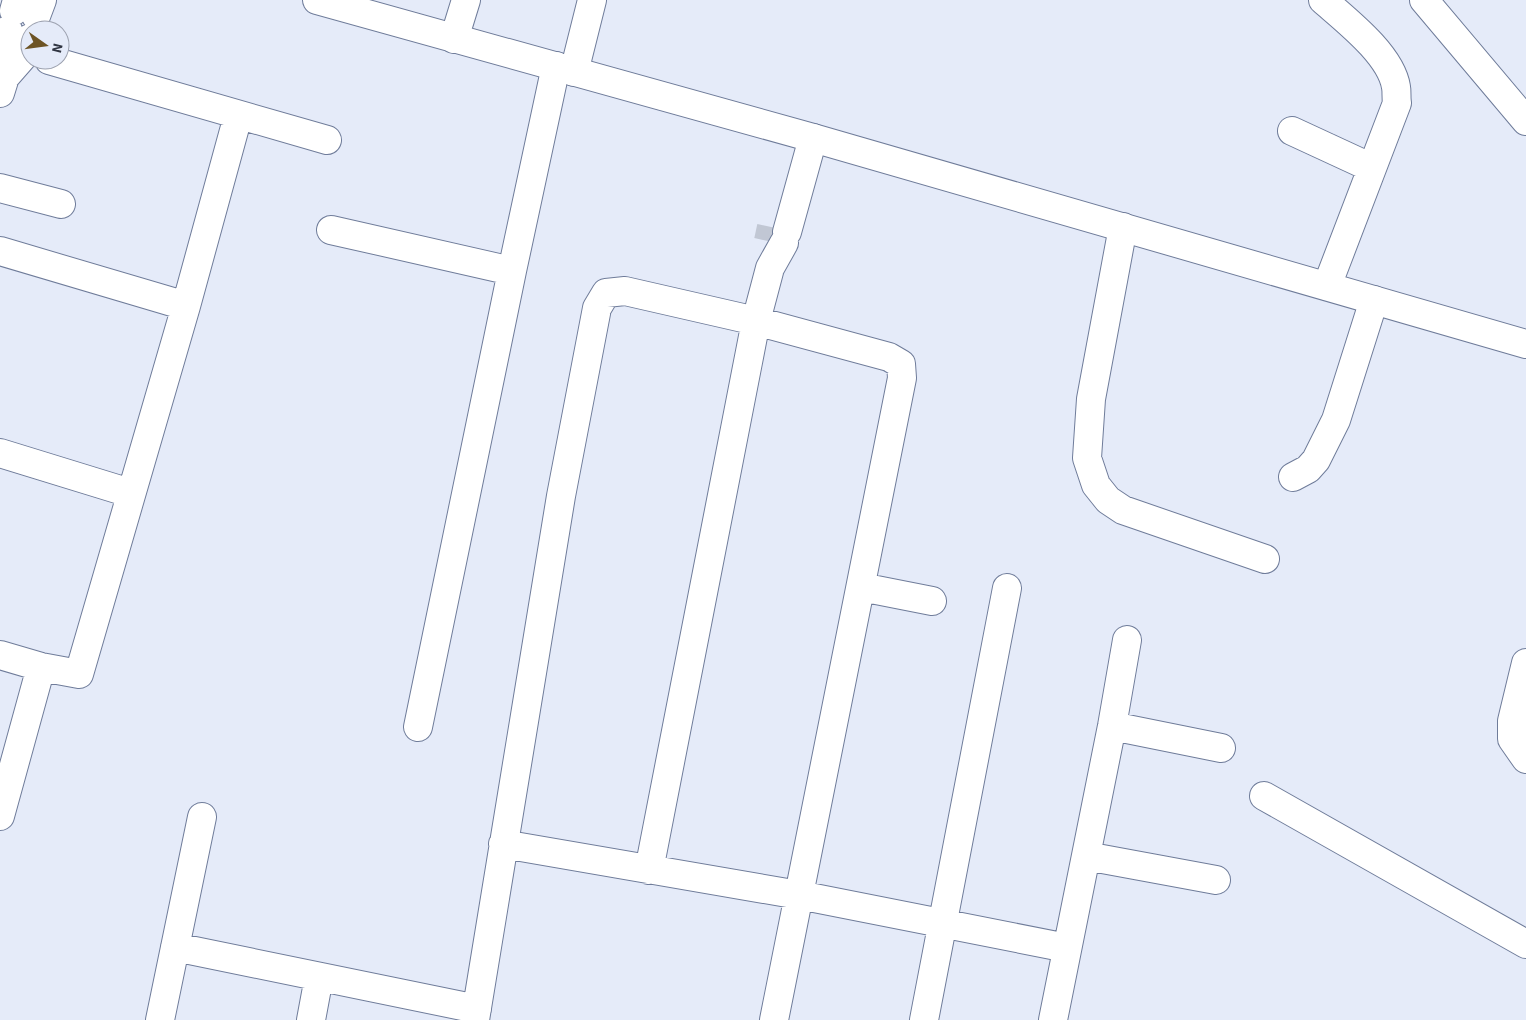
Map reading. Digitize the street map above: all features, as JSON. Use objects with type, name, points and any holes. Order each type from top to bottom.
[{"type":"street","points":[[317,0],[352,5],[454,39],[804,136],[1526,344]]},
{"type":"street","points":[[454,39],[466,0]]},
{"type":"street","points":[[418,727],[512,271],[565,69],[592,0]]},
{"type":"street","points":[[1323,0],[1375,47],[1396,86],[1397,103],[1327,286]]},
{"type":"street","points":[[1424,0],[1526,121]]},
{"type":"street","points":[[2,85],[20,40]]},
{"type":"street","points":[[70,50],[238,116],[327,140]]},
{"type":"street","points":[[0,655],[42,667],[79,674],[130,493],[186,306],[238,116]]},
{"type":"street","points":[[1292,131],[1372,168]]},
{"type":"street","points":[[648,870],[756,321],[804,136]]},
{"type":"street","points":[[0,188],[61,204]]},
{"type":"street","points":[[1123,227],[1090,400],[1087,458],[1096,485],[1108,500],[1123,510],[1265,558]]},
{"type":"street","points":[[331,230],[512,271]]},
{"type":"street","points":[[0,251],[186,306]]},
{"type":"street","points":[[175,947],[319,977],[476,1014],[561,496],[597,308],[606,293],[625,291],[756,321],[889,356],[901,364],[902,378],[774,1020]]},
{"type":"street","points":[[1293,477],[1308,469],[1316,460],[1336,420],[1374,300]]},
{"type":"street","points":[[0,452],[130,493]]},
{"type":"street","points":[[861,586],[932,601]]},
{"type":"street","points":[[924,1020],[1007,588]]},
{"type":"street","points":[[1053,1020],[1112,726],[1127,640]]},
{"type":"street","points":[[1526,663],[1512,721],[1512,739],[1526,759]]},
{"type":"street","points":[[0,816],[42,667]]},
{"type":"street","points":[[1112,726],[1221,748]]},
{"type":"street","points":[[1264,796],[1526,944]]},
{"type":"street","points":[[160,1020],[202,817]]},
{"type":"street","points":[[503,844],[799,895],[1067,948]]},
{"type":"street","points":[[1086,856],[1216,880]]},
{"type":"street","points":[[311,1020],[319,977]]},
{"type":"tunnel","points":[[768,241],[771,227]]}]
